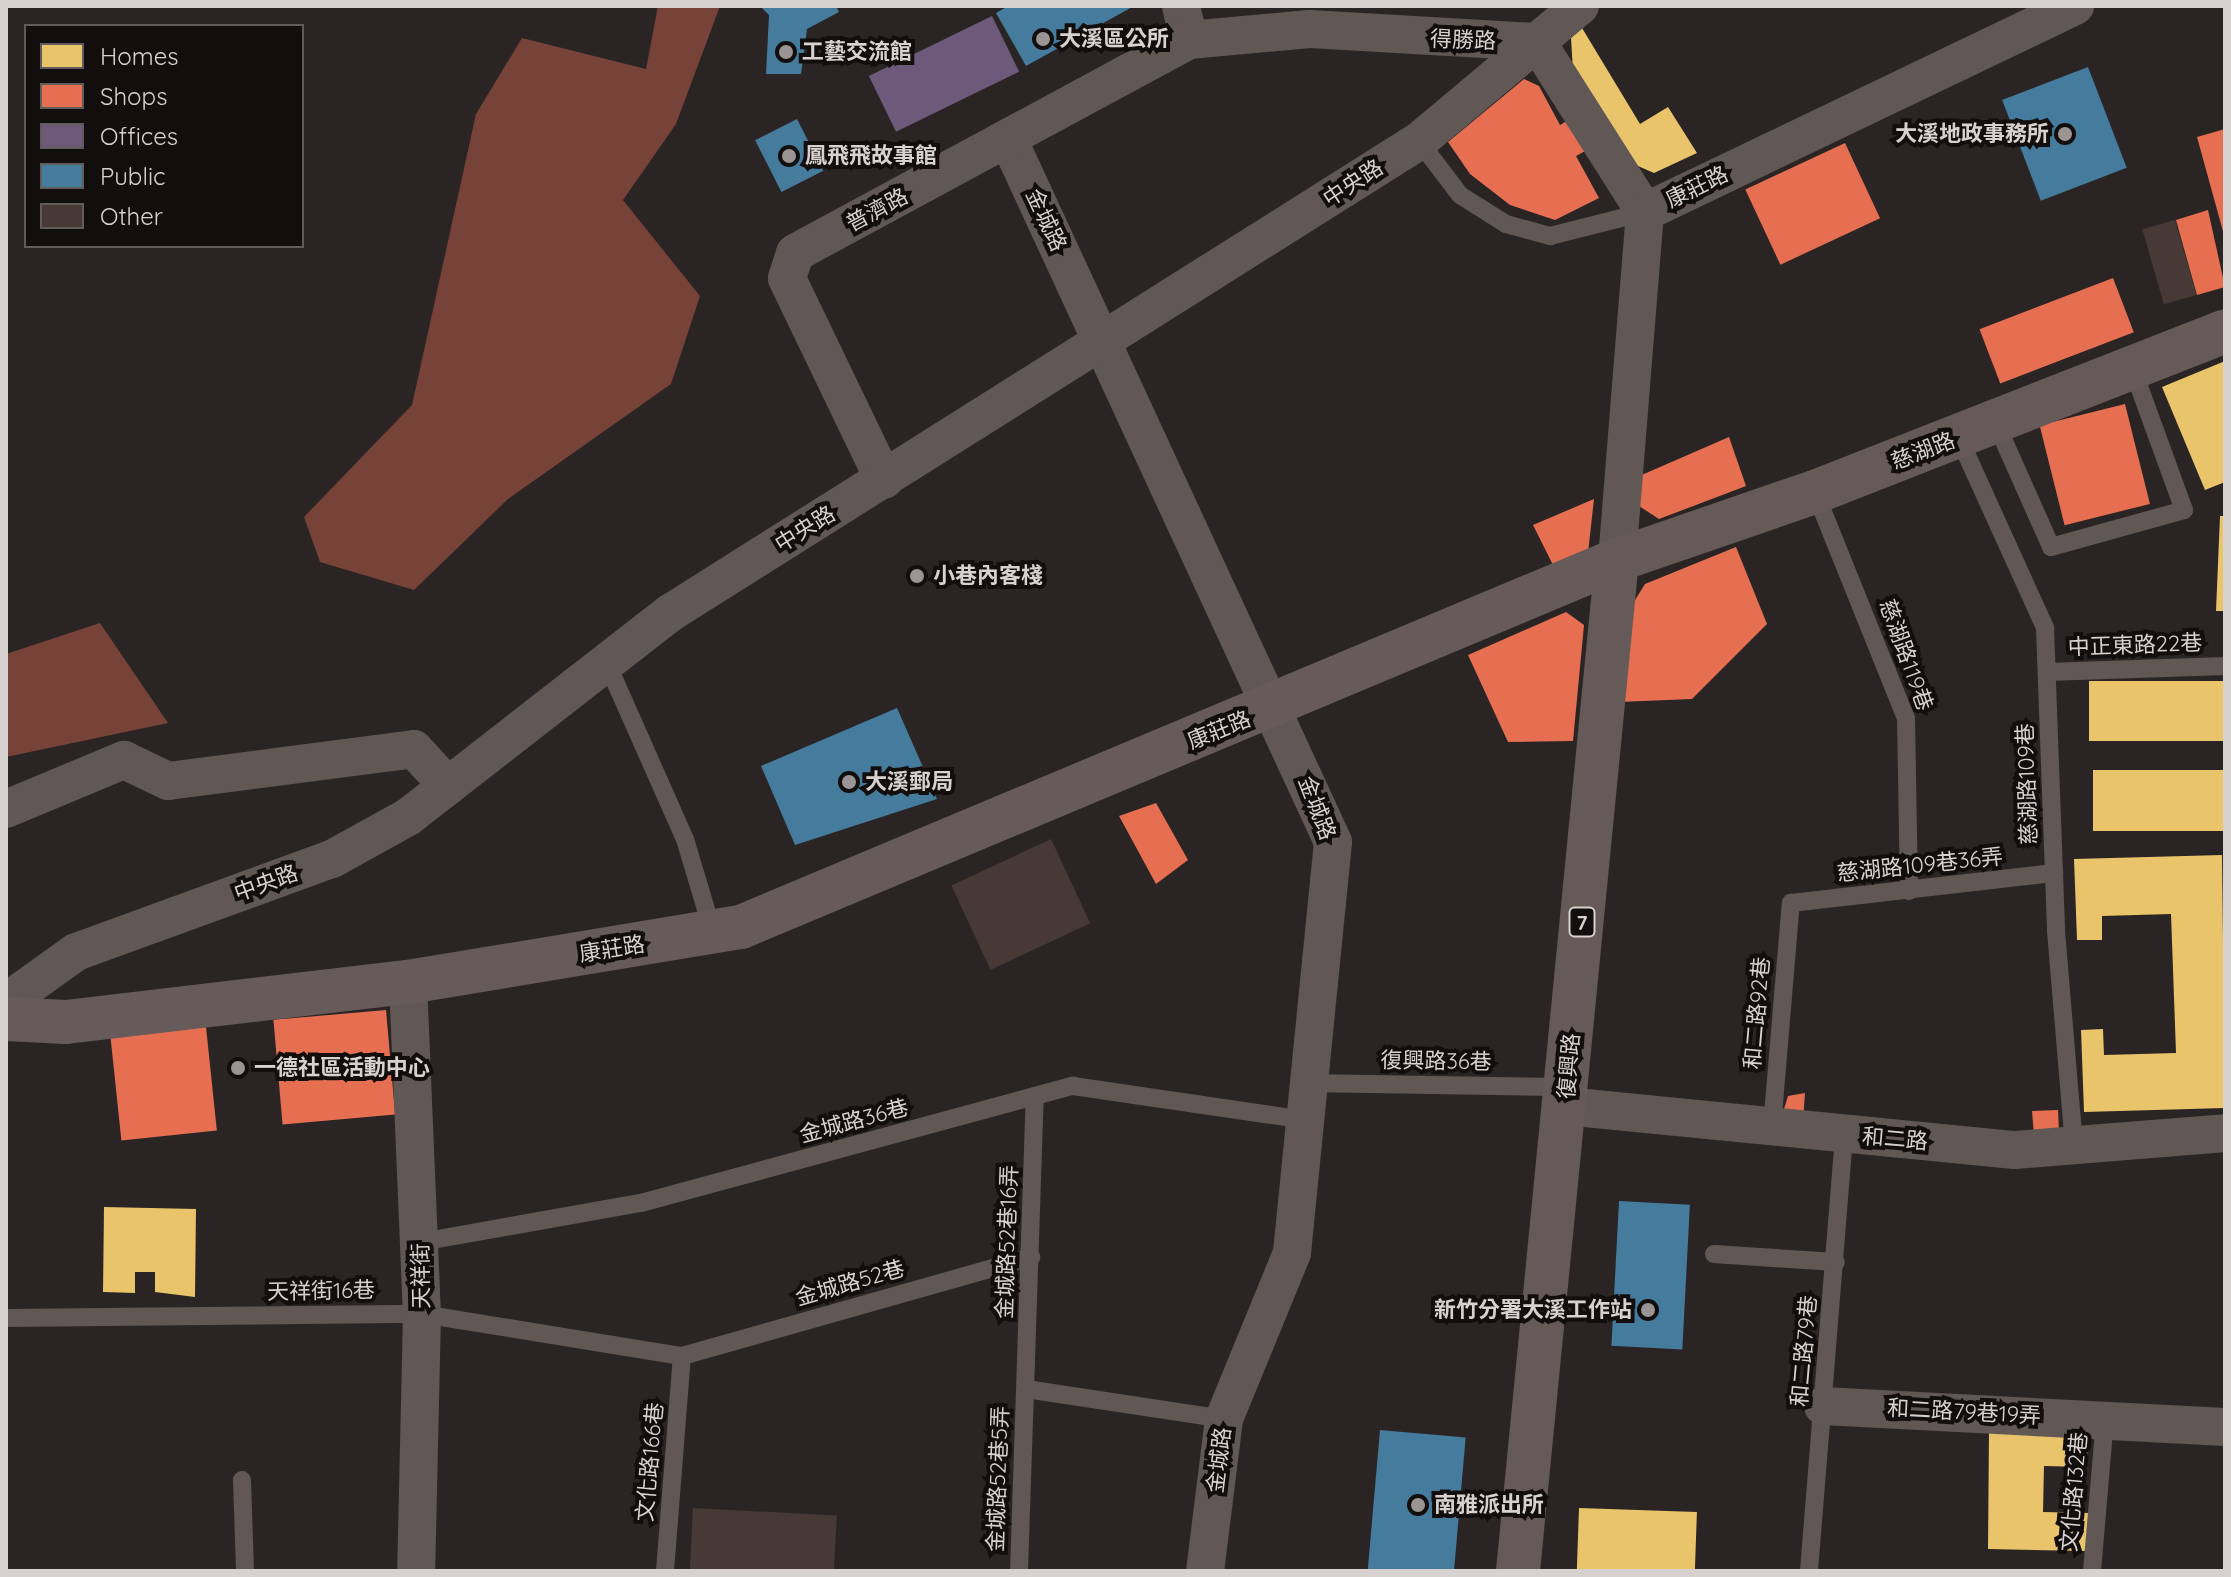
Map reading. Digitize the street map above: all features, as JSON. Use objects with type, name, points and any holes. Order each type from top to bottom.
[{"type":"main road","name":"慈湖路","points":[[1617,560],[1815,492],[2133,370],[2225,331]]},
{"type":"main road","name":"復興路","points":[[1518,1571],[1617,560]]},
{"type":"street","name":"中央路","points":[[6,1002],[76,952],[332,859],[408,817],[606,661],[884,480],[1419,141],[1580,6]]},
{"type":"street","name":"康莊路","points":[[6,1019],[66,1022],[408,982],[713,933],[1276,706],[1617,560],[1645,212],[2075,6]]},
{"type":"street","name":"得勝路","points":[[1185,23],[1537,42]]},
{"type":"street","name":"普濟路","points":[[884,480],[787,278],[795,253],[1009,141],[1185,23]]},
{"type":"street","points":[[1537,42],[1645,212]]},
{"type":"street","name":"金城路","points":[[1009,141],[1276,706],[1333,842],[1303,1101],[1292,1253],[1224,1419],[1205,1571]]},
{"type":"street","points":[[6,809],[124,760],[168,781],[414,749],[447,785]]},
{"type":"street","name":"天祥街","points":[[408,982],[422,1314],[416,1571]]},
{"type":"street","name":"和二路","points":[[1566,1096],[1772,1127],[2015,1150],[2225,1133]]},
{"type":"street","name":"和二路79巷19弄","points":[[1823,1406],[2105,1418],[2225,1427]]},
{"type":"lane","points":[[1419,141],[1460,195],[1506,224],[1550,236],[1645,212]]},
{"type":"lane","points":[[1977,429],[2051,547],[2184,510],[2133,370]]},
{"type":"lane","name":"慈湖路109巷","points":[[1977,429],[2045,628],[2054,873],[2074,1147]]},
{"type":"lane","name":"慈湖路119巷","points":[[1815,492],[1906,718],[1909,891]]},
{"type":"lane","points":[[606,661],[679,824],[713,933]]},
{"type":"lane","name":"中正東路22巷","points":[[2047,672],[2225,666]]},
{"type":"lane","name":"慈湖路109巷36弄","points":[[1791,903],[2054,873]]},
{"type":"lane","name":"和二路92巷","points":[[1772,1127],[1791,903]]},
{"type":"lane","name":"金城路36巷","points":[[421,1242],[641,1203],[1073,1086],[1303,1101]]},
{"type":"lane","name":"金城路52巷16弄","points":[[1026,1389],[1035,1096]]},
{"type":"lane","name":"復興路36巷","points":[[1303,1101],[1566,1096]]},
{"type":"lane","name":"和二路79巷","points":[[1809,1571],[1844,1134]]},
{"type":"lane","points":[[1714,1254],[1836,1262]]},
{"type":"lane","name":"金城路52巷","points":[[682,1356],[1031,1257]]},
{"type":"lane","name":"天祥街16巷","points":[[6,1318],[422,1314],[682,1356]]},
{"type":"lane","name":"文化路166巷","points":[[665,1571],[682,1356]]},
{"type":"lane","points":[[1026,1389],[1224,1419]]},
{"type":"lane","name":"金城路52巷5弄","points":[[1019,1571],[1026,1389]]},
{"type":"lane","name":"文化路132巷","points":[[2092,1571],[2105,1418]]},
{"type":"lane","points":[[242,1480],[245,1571]]},
{"type":"shaded area","points":[[658,6],[720,6],[676,124],[623,200],[700,296],[671,384],[508,499],[414,590],[320,562],[304,517],[412,405],[476,114],[522,38],[646,69]]},
{"type":"shaded area","points":[[100,623],[168,723],[6,757],[6,654]]},
{"type":"building: Homes","points":[[1582,28],[1640,124],[1668,107],[1697,153],[1654,173],[1631,163],[1573,71],[1571,38]]},
{"type":"building: Homes","points":[[2225,361],[2225,482],[2205,490],[2162,387]]},
{"type":"building: Homes","points":[[2220,516],[2225,516],[2225,611],[2216,611]]},
{"type":"building: Homes","points":[[2089,681],[2225,681],[2225,741],[2089,741]]},
{"type":"building: Homes","points":[[2093,770],[2225,770],[2225,831],[2093,831]]},
{"type":"building: Homes","points":[[2222,855],[2225,1108],[2084,1112],[2081,1030],[2103,1029],[2104,1055],[2176,1053],[2171,914],[2102,916],[2102,940],[2077,940],[2074,859]]},
{"type":"building: Homes","points":[[104,1207],[196,1209],[195,1297],[155,1292],[155,1272],[135,1272],[135,1293],[103,1292]]},
{"type":"building: Homes","points":[[1989,1429],[2088,1430],[2087,1467],[2044,1466],[2043,1512],[2089,1513],[2088,1551],[1988,1549]]},
{"type":"building: Homes","points":[[1579,1508],[1697,1512],[1695,1571],[1577,1571]]},
{"type":"building: Shops","points":[[1524,79],[1539,86],[1560,125],[1570,119],[1587,150],[1576,156],[1599,198],[1555,220],[1510,205],[1470,174],[1448,142]]},
{"type":"building: Shops","points":[[2225,129],[2225,234],[2224,235],[2197,137]]},
{"type":"building: Shops","points":[[1845,143],[1880,218],[1780,265],[1745,189]]},
{"type":"building: Shops","points":[[2208,210],[2225,287],[2197,295],[2176,220]]},
{"type":"building: Shops","points":[[2113,278],[2134,332],[2000,383],[1979,329]]},
{"type":"building: Shops","points":[[2125,404],[2150,504],[2065,525],[2040,425]]},
{"type":"building: Shops","points":[[1729,437],[1746,486],[1659,519],[1639,506],[1637,477]]},
{"type":"building: Shops","points":[[1594,499],[1588,553],[1553,565],[1533,525]]},
{"type":"building: Shops","points":[[1736,547],[1767,624],[1692,699],[1618,702],[1627,613],[1645,584]]},
{"type":"building: Shops","points":[[1566,612],[1584,625],[1573,741],[1508,742],[1468,655]]},
{"type":"building: Shops","points":[[1156,803],[1188,860],[1156,884],[1119,816]]},
{"type":"building: Shops","points":[[386,1010],[395,1115],[283,1124],[273,1020]]},
{"type":"building: Shops","points":[[206,1027],[217,1130],[121,1140],[111,1037]]},
{"type":"building: Shops","points":[[1805,1093],[1803,1121],[1781,1119],[1788,1096]]},
{"type":"building: Shops","points":[[2058,1110],[2059,1131],[2034,1135],[2032,1111]]},
{"type":"building: Offices","points":[[992,16],[1019,72],[896,132],[869,76]]},
{"type":"building: Public","name":"工藝交流館","points":[[760,6],[836,6],[839,12],[807,29],[801,74],[766,74],[769,15]]},
{"type":"building: Public","name":"大溪區公所","points":[[1008,6],[1134,6],[1026,66],[996,13]]},
{"type":"building: Public","name":"大溪地政事務所","points":[[2088,67],[2127,168],[2041,201],[2002,100]]},
{"type":"building: Public","name":"鳳飛飛故事館","points":[[797,119],[823,171],[781,192],[755,140]]},
{"type":"building: Public","name":"大溪郵局","points":[[897,708],[937,799],[795,845],[761,766]]},
{"type":"building: Public","name":"新竹分署大溪工作站","points":[[1619,1201],[1690,1205],[1682,1350],[1611,1346]]},
{"type":"building: Public","name":"南雅派出所","points":[[1380,1430],[1466,1437],[1454,1571],[1368,1570]]},
{"type":"building: Other","points":[[2175,220],[2196,295],[2164,304],[2142,229]]},
{"type":"building: Other","points":[[1051,839],[1090,923],[991,970],[951,885]]},
{"type":"building: Other","points":[[693,1508],[837,1516],[834,1571],[690,1571]]},
{"type":"place","name":"大溪區公所","points":[[1043,39]]},
{"type":"place","name":"工藝交流館","points":[[786,52]]},
{"type":"place","name":"大溪地政事務所","points":[[2065,134]]},
{"type":"place","name":"鳳飛飛故事館","points":[[789,156]]},
{"type":"place","name":"小巷內客棧","points":[[917,576]]},
{"type":"place","name":"大溪郵局","points":[[849,782]]},
{"type":"place","name":"一德社區活動中心","points":[[238,1068]]},
{"type":"place","name":"新竹分署大溪工作站","points":[[1648,1310]]},
{"type":"place","name":"南雅派出所","points":[[1418,1505]]}]
